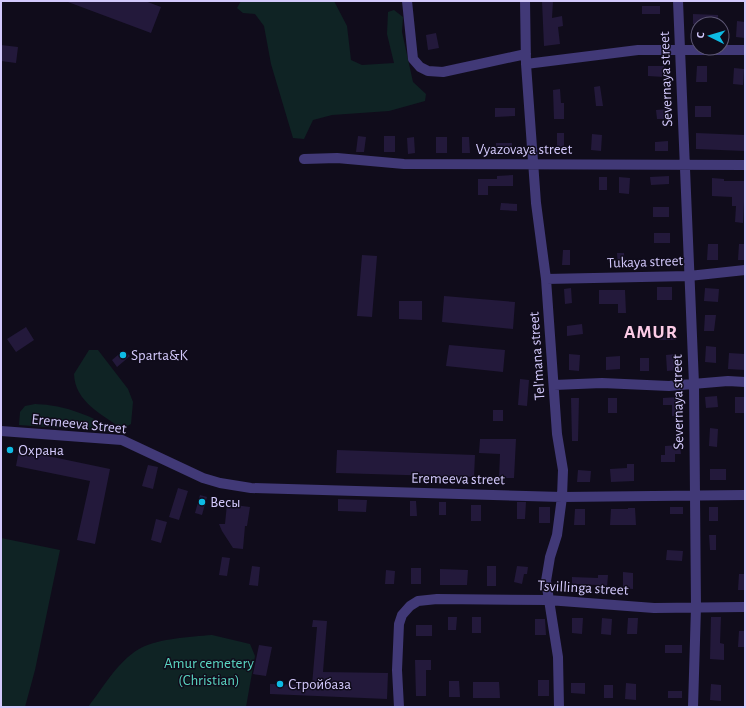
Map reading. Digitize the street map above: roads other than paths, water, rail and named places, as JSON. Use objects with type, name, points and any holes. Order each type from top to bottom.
[{"type":"street","points":[[407,1],[413,58],[420,67],[428,71],[443,72],[526,54]]},
{"type":"street","name":"Tel'mana street","points":[[525,1],[526,64],[536,204],[546,279],[557,434],[563,470],[562,497],[557,535],[550,557],[546,581],[558,658],[559,707]]},
{"type":"street","name":"Severnaya street","points":[[678,1],[694,384],[696,607],[693,707]]},
{"type":"street","points":[[526,64],[638,50],[745,50]]},
{"type":"street","name":"Vyazovaya street","points":[[304,159],[337,158],[404,164],[745,165]]},
{"type":"street","name":"Tukaya street","points":[[546,279],[689,276],[745,270]]},
{"type":"street","points":[[554,385],[602,383],[669,386],[728,381],[745,382]]},
{"type":"street","name":"Eremeeva street","points":[[1,431],[122,440],[208,479],[251,488],[562,497],[745,495]]},
{"type":"street","name":"Tsvillinga street","points":[[399,707],[397,670],[399,624],[402,615],[410,606],[418,601],[437,599],[548,600],[654,608],[745,606]]},
{"type":"place","name":"Sparta&K","points":[[123,355]]},
{"type":"place","name":"Охрана","points":[[10,450]]},
{"type":"place","name":"Весы","points":[[202,502]]},
{"type":"place","name":"Стройбаза","points":[[280,684]]},
{"type":"district","name":"AMUR","points":[[651,332]]},
{"type":"park label","name":"Amur cemetery (Christian)","points":[[209,672]]}]
